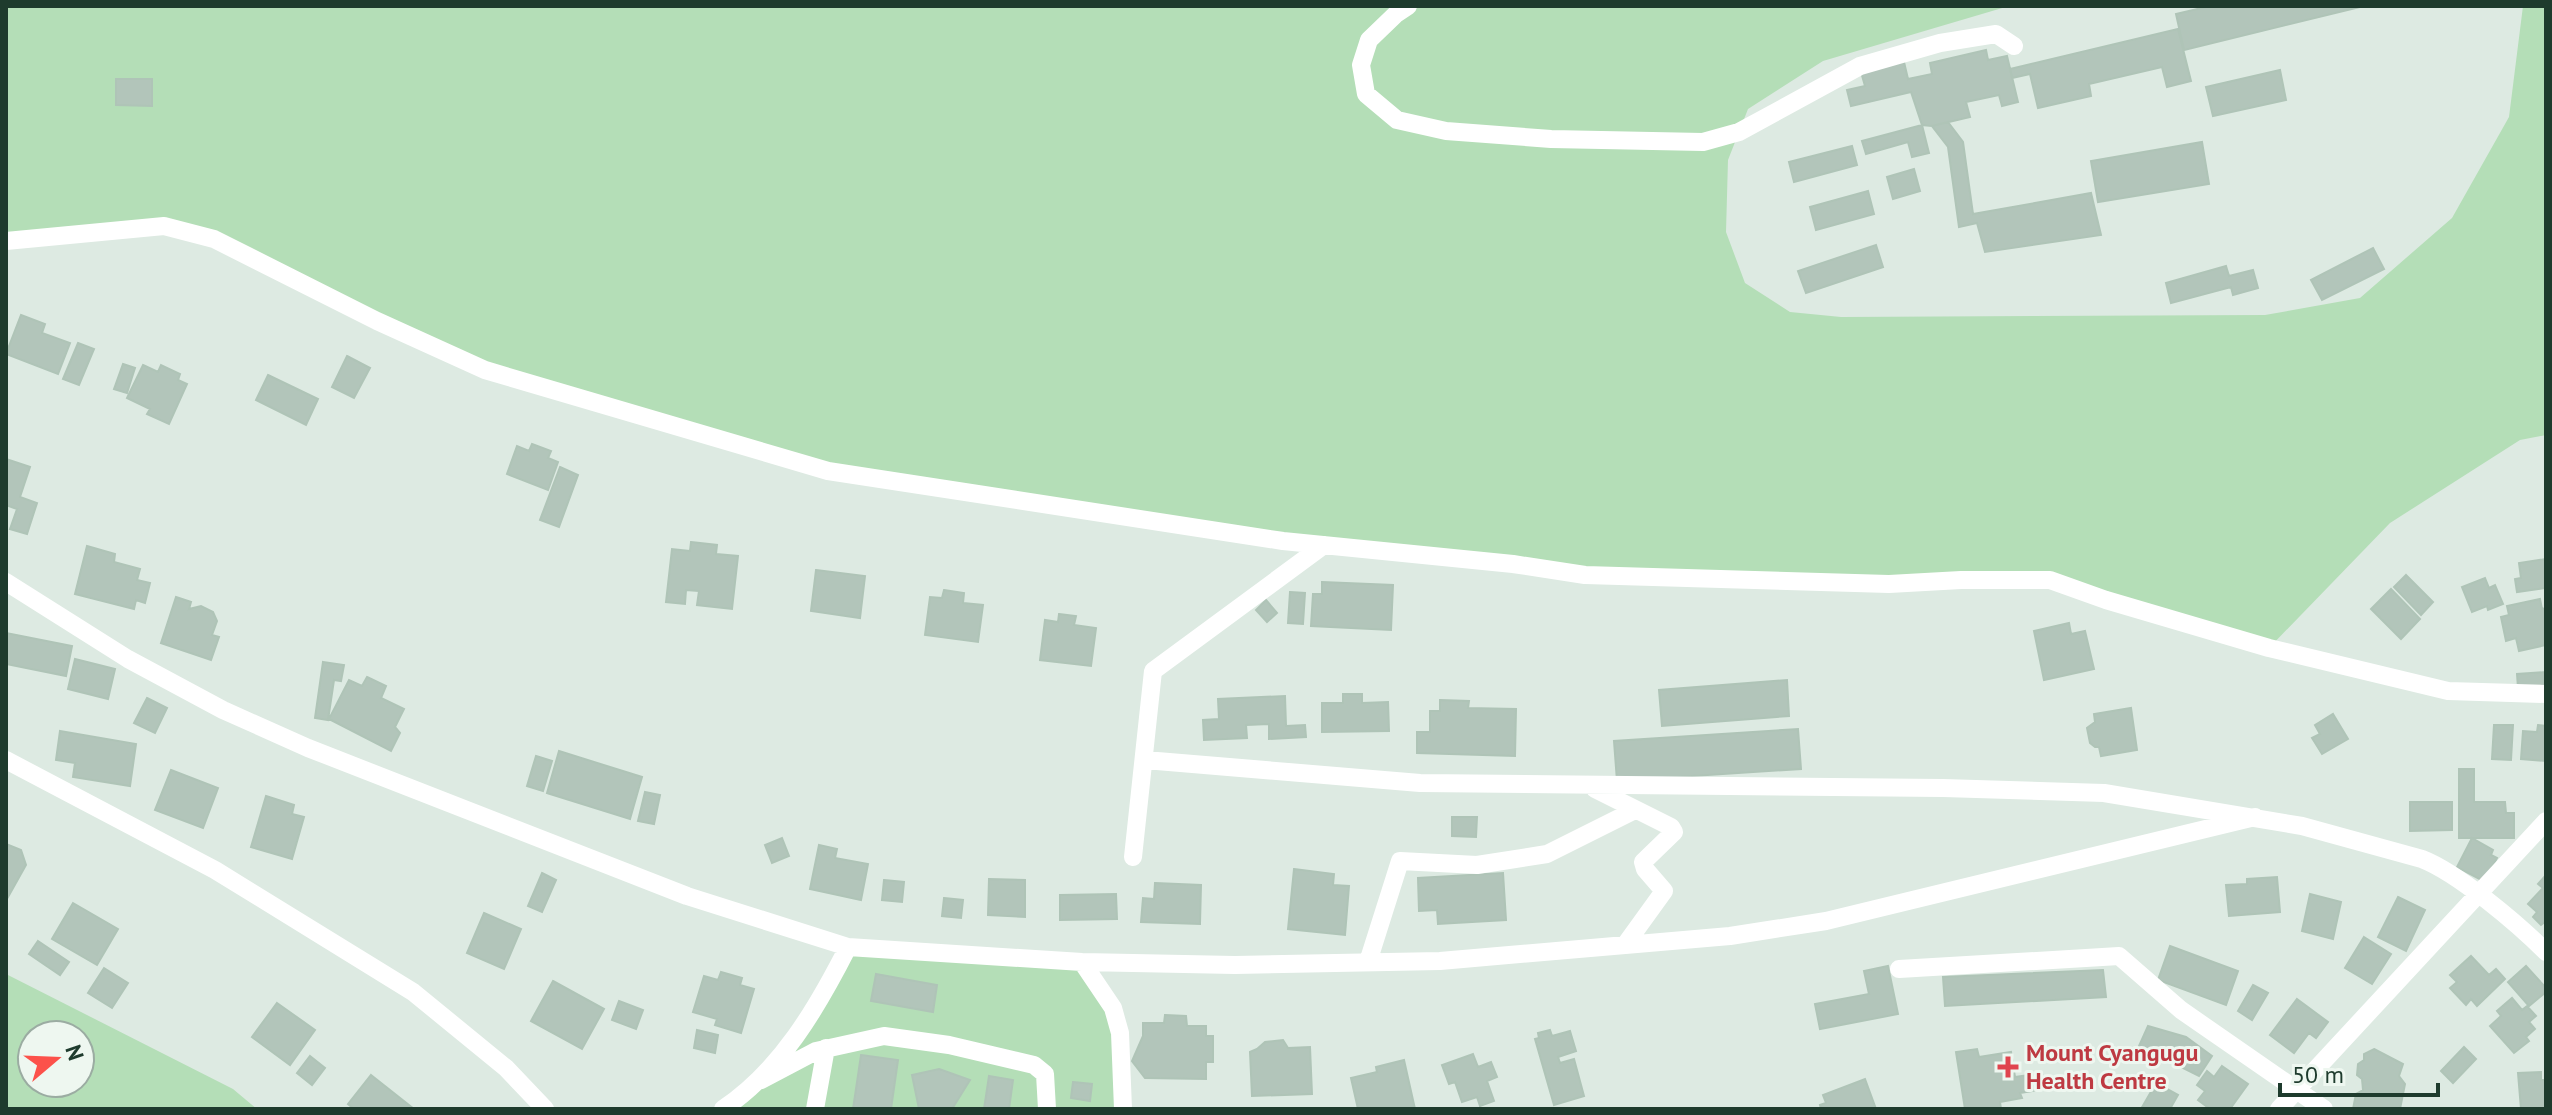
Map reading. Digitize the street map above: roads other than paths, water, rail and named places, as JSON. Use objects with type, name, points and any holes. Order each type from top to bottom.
[{"type":"street","points":[[1408,6],[1369,40],[1361,65],[1366,94],[1397,120],[1446,131],[1551,139],[1703,142],[1739,132],[1860,66],[1940,43],[1996,34],[2014,46]]},
{"type":"street","points":[[6,241],[140,227],[164,226],[190,231],[214,239],[377,321],[485,370],[828,471],[1324,545],[1630,577],[1889,584],[2050,580],[2106,600],[2269,648],[2448,691],[2546,694]]},
{"type":"street","points":[[1133,857],[1153,671],[1324,545]]},
{"type":"street","points":[[6,582],[128,659],[223,710],[308,748],[687,896],[848,947],[1082,962],[1235,965],[1440,961],[1730,936],[1826,921],[2255,817]]},
{"type":"street","points":[[6,760],[215,870],[413,992],[506,1068],[545,1109]]},
{"type":"street","points":[[1145,760],[1420,783],[1943,788],[2104,793],[2302,826],[2422,859],[2440,866],[2526,932],[2546,952]]},
{"type":"street","points":[[1589,786],[1671,827],[1674,832],[1643,862],[1645,869],[1664,891],[1625,945]]},
{"type":"street","points":[[1368,962],[1400,861],[1477,865],[1547,854],[1635,810]]},
{"type":"street","points":[[2279,1109],[2546,821]]},
{"type":"street","points":[[761,1080],[817,1008],[848,947]]},
{"type":"street","points":[[1899,969],[2119,956],[2181,1010],[2324,1109]]},
{"type":"street","points":[[1082,962],[1113,1008],[1120,1033],[1123,1109]]},
{"type":"street","points":[[723,1109],[761,1080],[816,1051],[884,1036],[949,1045],[1034,1065],[1045,1074],[1047,1109]]},
{"type":"street","points":[[815,1109],[826,1048]]},
{"type":"place","name":"Mount Cyangugu Health Centre","points":[[2008,1067]]}]
